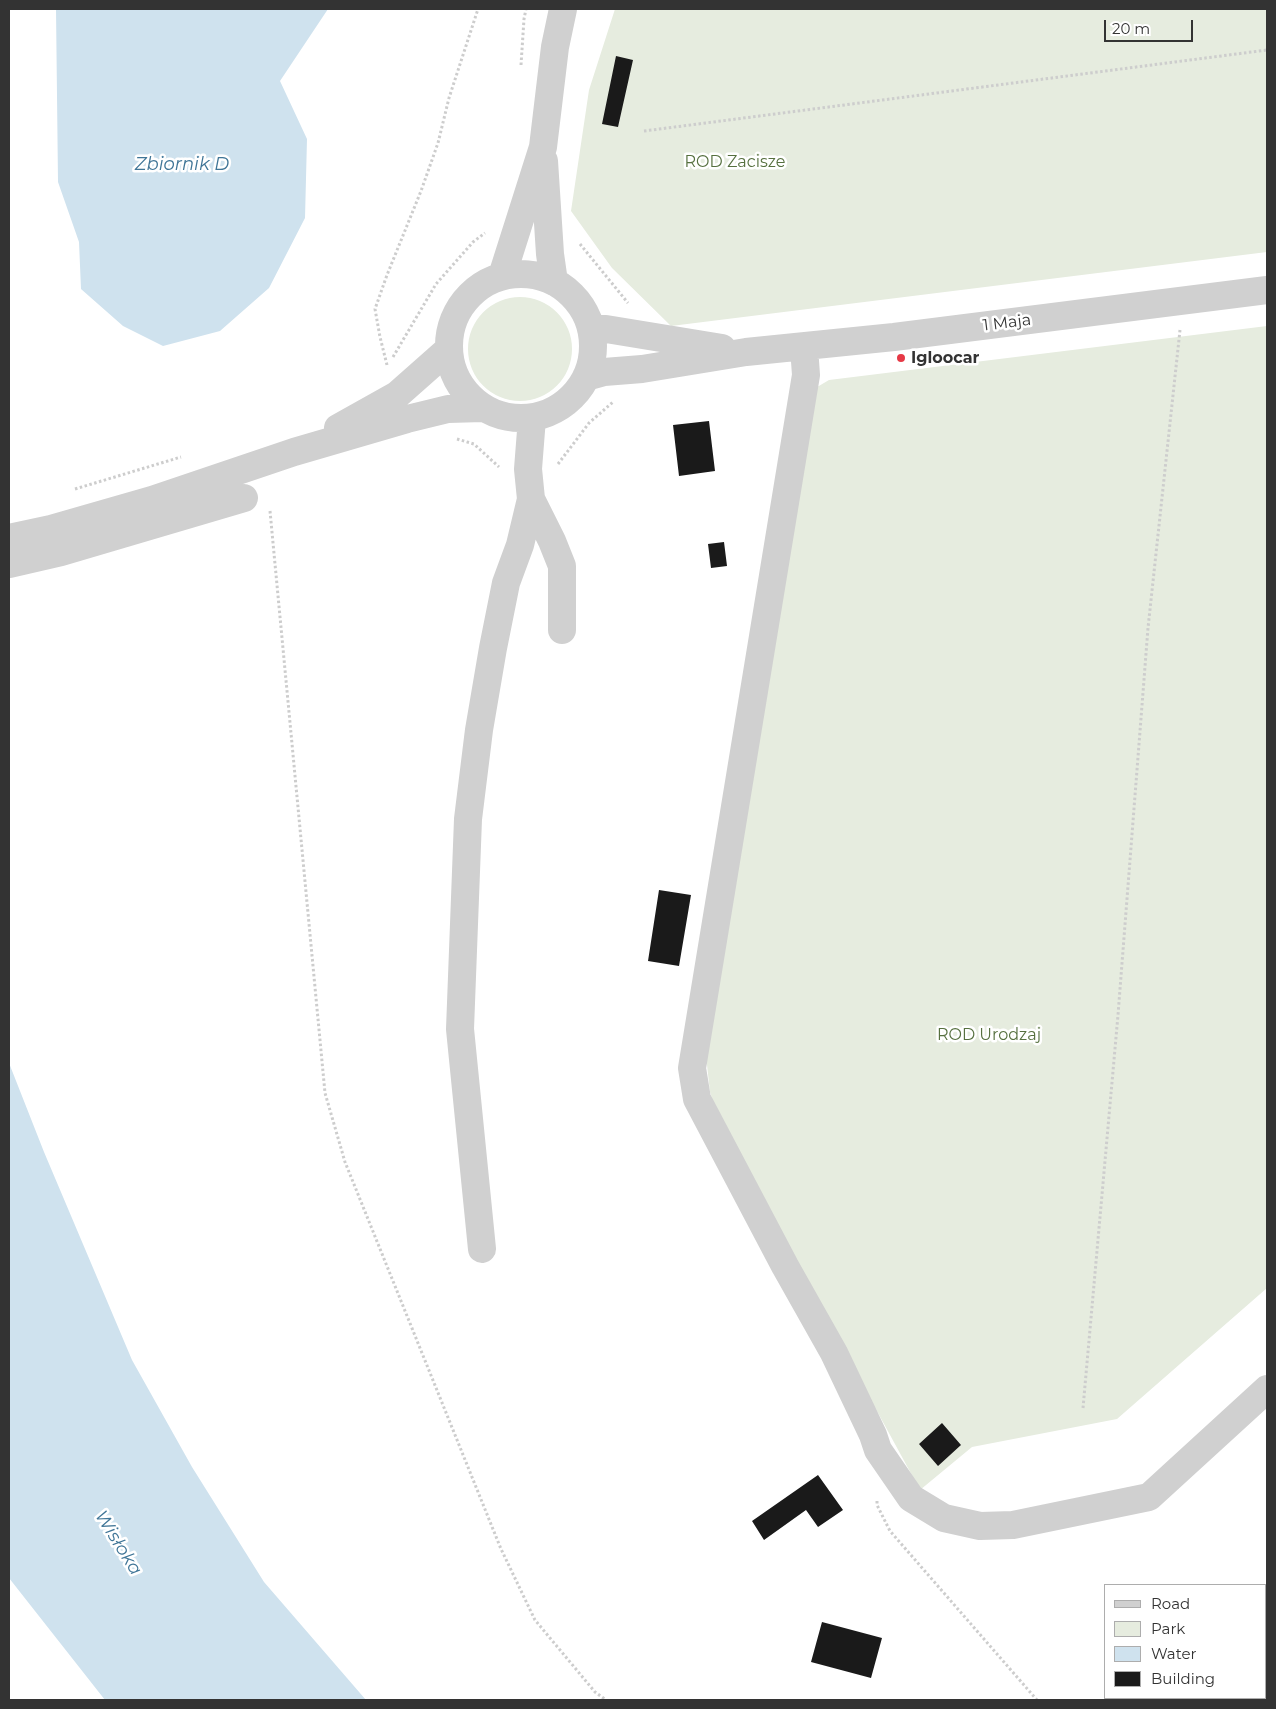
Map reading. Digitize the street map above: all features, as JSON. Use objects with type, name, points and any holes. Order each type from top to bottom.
[{"type":"street","points":[[502,276],[542,147],[562,9]]},
{"type":"street","points":[[542,147],[550,254],[554,282]]},
{"type":"street","points":[[529,274],[554,282],[571,294],[583,310],[591,329],[592,354],[586,377],[576,392],[564,404],[548,413],[532,418],[498,415],[483,408],[472,400],[455,377],[450,363],[448,349],[452,325],[463,303],[480,286],[502,276],[529,274]]},
{"type":"street","name":"1 Maja","points":[[586,377],[604,372],[746,352],[804,347],[1182,302],[1267,290]]},
{"type":"street","name":"1 Maja","points":[[591,329],[606,329],[746,352]]},
{"type":"street","points":[[804,347],[806,375],[692,1068],[697,1099],[784,1266],[834,1353],[873,1435],[878,1450],[911,1498],[944,1518],[980,1526],[1013,1525],[1149,1497],[1267,1389]]},
{"type":"street","points":[[294,452],[397,395],[448,349]]},
{"type":"street","points":[[9,538],[50,529],[152,500],[294,452],[408,419],[448,410],[483,408]]},
{"type":"street","points":[[482,1249],[460,1029],[468,819],[479,730],[493,648],[506,583],[520,545],[531,499],[528,469],[532,418]]},
{"type":"street","points":[[9,564],[61,552],[244,498]]},
{"type":"street","points":[[531,499],[562,566],[562,630]]},
{"type":"path","points":[[388,366],[380,337],[376,309],[387,275],[438,143],[449,98],[478,9]]},
{"type":"path","points":[[521,67],[526,9]]},
{"type":"path","points":[[644,130],[1267,50]]},
{"type":"path","points":[[382,372],[388,366],[436,284],[473,242],[486,232]]},
{"type":"path","points":[[576,239],[631,306]]},
{"type":"path","points":[[1083,1408],[1118,1015],[1147,638],[1180,337],[1182,302]]},
{"type":"path","points":[[555,467],[589,423],[616,400]]},
{"type":"path","points":[[454,438],[474,444],[503,470]]},
{"type":"path","points":[[70,491],[188,455]]},
{"type":"path","points":[[270,509],[325,1093],[345,1162],[506,1558],[535,1620],[595,1692],[606,1700]]},
{"type":"path","points":[[877,1496],[877,1505],[890,1531],[1037,1700]]},
{"type":"green space","name":"ROD Zacisze","points":[[615,9],[1267,9],[1267,252],[671,326],[612,268],[571,211],[589,90]]},
{"type":"green space","points":[[520,297],[540,301],[557,312],[568,329],[572,349],[568,369],[557,386],[540,397],[520,401],[500,397],[483,386],[472,369],[468,349],[472,329],[483,312],[500,301]]},
{"type":"green space","name":"ROD Urodzaj","points":[[1267,326],[1267,1288],[1117,1419],[972,1447],[920,1490],[720,1123],[710,1092],[707,1065],[706,1051],[807,393],[829,380]]},
{"type":"water","name":"Zbiornik D","points":[[56,9],[328,9],[280,81],[307,139],[305,218],[269,288],[220,331],[163,346],[123,326],[81,289],[79,242],[58,182]]},
{"type":"water","name":"Wisłoka","points":[[9,1063],[44,1152],[132,1360],[192,1467],[264,1582],[366,1700],[105,1700],[9,1578]]},
{"type":"building","points":[[616,56],[633,60],[618,127],[602,124]]},
{"type":"building","points":[[709,421],[715,471],[679,476],[673,425]]},
{"type":"building","points":[[724,542],[727,566],[711,568],[708,544]]},
{"type":"building","points":[[659,890],[691,895],[679,966],[648,961]]},
{"type":"building","points":[[942,1423],[961,1445],[938,1466],[919,1444]]},
{"type":"building","points":[[818,1475],[843,1510],[818,1527],[806,1510],[764,1540],[752,1521]]},
{"type":"building","points":[[822,1622],[882,1638],[871,1678],[811,1662]]},
{"type":"place","name":"Igloocar","points":[[901,358]]}]
